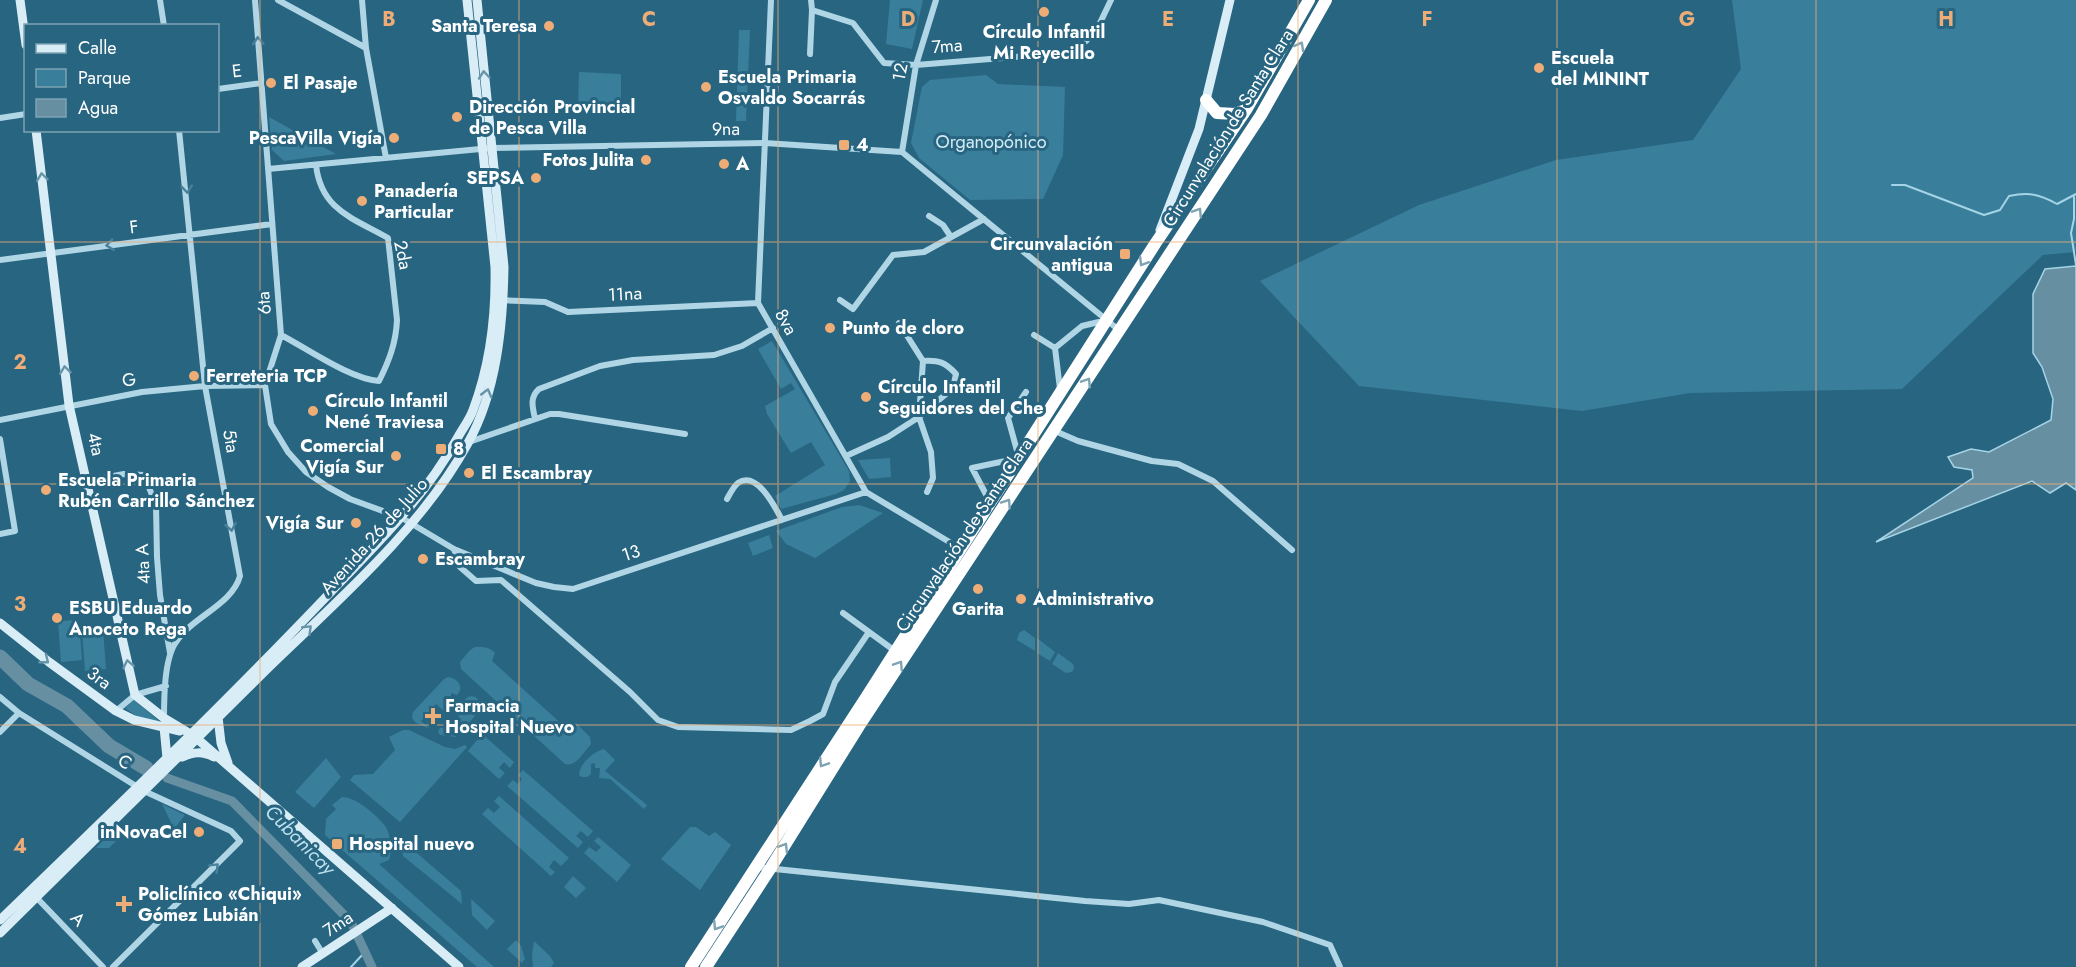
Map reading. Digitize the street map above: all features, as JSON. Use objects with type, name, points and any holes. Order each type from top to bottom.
[{"type":"highway","name":"Circunvalación de Santa Clara","points":[[706,967],[770,869],[870,701],[896,651],[1155,244],[1246,110],[1309,0]]},
{"type":"highway","name":"Circunvalación de Santa Clara","points":[[691,967],[756,867],[1055,430],[1261,115],[1326,0]]},
{"type":"highway","points":[[1206,100],[1216,113],[1235,114],[1246,110]]},
{"type":"main road","points":[[20,0],[24,30]]},
{"type":"main road","name":"Avenida 26 de Julio","points":[[467,0],[487,148]]},
{"type":"main road","name":"Avenida 26 de Julio","points":[[194,736],[218,717],[339,600],[411,524],[445,482],[469,442],[482,414],[494,368],[499,300],[477,0]]},
{"type":"main road","points":[[1155,244],[1199,129],[1230,0]]},
{"type":"main road","name":"4ta","points":[[36,132],[69,405],[135,695]]},
{"type":"main road","name":"Avenida 26 de Julio","points":[[0,933],[34,894],[194,736],[402,518],[442,465],[473,411],[499,300]]},
{"type":"main road","name":"3ra","points":[[0,623],[116,711],[134,720],[164,722]]},
{"type":"main road","points":[[135,695],[164,722],[194,736],[229,765],[459,967]]},
{"type":"main road","points":[[218,717],[221,743],[229,765]]},
{"type":"main road","points":[[164,722],[168,762],[193,752],[204,752],[229,765]]},
{"type":"main road","name":"Avenida 26 de Julio","points":[[0,920],[34,894]]},
{"type":"main road","name":"7ma","points":[[302,967],[392,908]]},
{"type":"street","points":[[160,0],[164,24]]},
{"type":"street","name":"6ta","points":[[255,0],[282,335],[265,385],[271,424],[288,452],[306,472],[350,499],[402,518],[411,524]]},
{"type":"street","points":[[278,0],[366,48]]},
{"type":"street","points":[[362,0],[366,48],[386,158]]},
{"type":"street","name":"8va","points":[[771,0],[758,303],[866,492],[961,549]]},
{"type":"street","points":[[810,54],[811,0]]},
{"type":"street","name":"12","points":[[902,152],[916,65],[936,0]]},
{"type":"street","name":"7ma","points":[[812,10],[853,23],[884,63],[916,65],[1063,53],[1086,41],[1099,25],[1111,0]]},
{"type":"street","name":"E","points":[[219,88],[261,83]]},
{"type":"street","points":[[0,118],[24,114]]},
{"type":"street","name":"5ta","points":[[164,722],[170,653],[176,641],[237,586],[240,576],[206,386],[192,235],[179,132]]},
{"type":"street","name":"9na","points":[[268,170],[487,148],[765,143],[902,152]]},
{"type":"street","points":[[902,152],[1120,331]]},
{"type":"street","name":"2da","points":[[282,335],[352,374],[367,380],[379,381],[391,357],[397,334],[388,238],[336,208],[326,198],[318,182],[316,165]]},
{"type":"street","points":[[929,216],[943,225],[951,237]]},
{"type":"street","points":[[840,300],[853,309],[892,255],[924,252],[984,219]]},
{"type":"street","name":"F","points":[[0,260],[272,224]]},
{"type":"street","name":"11na","points":[[499,300],[545,302],[568,312],[758,303]]},
{"type":"street","points":[[1055,348],[1082,326],[1107,320]]},
{"type":"street","points":[[899,322],[922,361],[920,417],[930,452],[933,478],[927,492]]},
{"type":"street","points":[[535,419],[532,403],[534,394],[539,389],[600,366],[633,360],[714,355],[742,346],[773,328]]},
{"type":"street","points":[[1034,335],[1055,348]]},
{"type":"street","points":[[1055,348],[1060,392]]},
{"type":"street","points":[[846,456],[888,436],[920,417],[953,388],[956,374],[947,364],[937,360],[922,361]]},
{"type":"street","name":"G","points":[[0,420],[142,392],[206,386],[265,385]]},
{"type":"street","points":[[990,502],[972,468],[1019,458],[1008,418],[1026,392]]},
{"type":"street","points":[[469,442],[550,414],[685,434]]},
{"type":"street","points":[[1055,430],[1078,441],[1152,461],[1178,464],[1213,481],[1292,550]]},
{"type":"street","points":[[0,439],[15,531],[0,534]]},
{"type":"street","name":"4ta A","points":[[87,481],[124,474],[144,475],[156,505],[159,585],[170,653]]},
{"type":"street","points":[[726,499],[738,483],[745,480],[753,483],[771,499],[782,520]]},
{"type":"street","name":"13","points":[[411,524],[454,549],[536,583],[573,589],[866,492]]},
{"type":"street","points":[[454,549],[460,567],[476,581],[501,580],[630,692],[658,720],[678,727],[791,730],[810,721],[823,714],[834,682],[869,632]]},
{"type":"street","points":[[843,612],[896,651]]},
{"type":"street","points":[[116,711],[135,695],[166,686]]},
{"type":"street","name":"C","points":[[0,697],[19,713],[144,787],[195,815],[231,831],[240,841],[113,967]]},
{"type":"street","points":[[0,732],[19,713]]},
{"type":"street","points":[[756,867],[1085,902],[1129,904],[1159,900],[1263,922],[1330,945],[1340,967]]},
{"type":"street","name":"A","points":[[34,894],[103,967]]},
{"type":"street","points":[[315,941],[323,954]]},
{"type":"green space","points":[[890,0],[923,0],[912,49],[886,44]]},
{"type":"green space","points":[[1732,0],[2076,0],[2076,252],[2043,255],[1902,389],[1690,393],[1582,411],[1359,386],[1260,281],[1419,205],[1556,160],[1693,140],[1741,69]]},
{"type":"green space","points":[[739,30],[750,30],[746,121],[736,121]]},
{"type":"green space","points":[[579,72],[621,74],[621,112],[578,111]]},
{"type":"green space","name":"Organopónico","points":[[986,75],[998,84],[1065,87],[1063,155],[1043,199],[970,200],[919,158],[911,143],[922,87],[930,80]]},
{"type":"green space","points":[[269,117],[336,154],[284,161],[272,150]]},
{"type":"green space","points":[[772,341],[849,471],[850,481],[844,490],[836,494],[781,509],[775,496],[825,465],[811,442],[791,453],[767,414],[765,406],[795,389],[791,383],[781,389],[758,349]]},
{"type":"green space","points":[[890,458],[891,477],[869,479],[858,460]]},
{"type":"green space","points":[[859,505],[883,513],[815,558],[786,544],[776,531],[842,507]]},
{"type":"green space","points":[[769,535],[773,548],[753,556],[748,543]]},
{"type":"green space","points":[[79,620],[82,660],[61,662],[58,621]]},
{"type":"green space","points":[[103,629],[106,669],[85,671],[82,631]]},
{"type":"green space","points":[[1024,630],[1035,638],[1035,651],[1017,640],[1019,633]]},
{"type":"green space","points":[[1037,638],[1055,652],[1050,661],[1037,653]]},
{"type":"green space","points":[[475,647],[493,651],[495,653],[492,661],[565,727],[576,723],[590,737],[591,744],[580,758],[573,763],[565,764],[461,669],[460,662]]},
{"type":"green space","points":[[1058,653],[1073,664],[1072,672],[1066,673],[1052,664]]},
{"type":"green space","points":[[448,677],[459,683],[460,689],[457,695],[451,693],[448,700],[444,701],[445,712],[436,704],[421,721],[430,729],[416,723],[412,718],[413,712]]},
{"type":"green space","points":[[472,696],[477,698],[479,703],[475,716],[456,737],[440,735],[438,732],[440,728],[450,727],[454,720],[457,720],[460,712],[463,711],[463,701]]},
{"type":"green space","points":[[134,700],[159,721],[136,716],[125,708]]},
{"type":"green space","points":[[403,730],[409,730],[445,747],[455,749],[465,745],[467,747],[400,822],[350,780],[354,775],[373,774],[395,750],[389,737]]},
{"type":"green space","points":[[482,734],[514,762],[510,768],[504,762],[499,768],[505,773],[499,779],[468,751]]},
{"type":"green space","points":[[604,749],[615,760],[605,771],[647,805],[644,809],[610,779],[599,778],[600,768],[595,768],[595,763],[591,764],[591,774],[587,777],[579,775],[588,759]]},
{"type":"green space","points":[[326,758],[341,777],[314,808],[295,792]]},
{"type":"green space","points":[[523,770],[593,831],[588,837],[581,831],[576,836],[583,842],[578,848],[507,786],[513,780],[518,784],[522,779],[518,775]]},
{"type":"green space","points":[[499,796],[569,858],[561,866],[554,860],[549,867],[555,872],[551,876],[482,814],[488,808],[494,813],[500,807],[494,801]]},
{"type":"green space","points":[[342,797],[354,800],[366,807],[387,829],[390,856],[389,860],[379,864],[494,967],[477,967],[325,835],[326,819],[336,809],[332,805]]},
{"type":"green space","points":[[162,804],[185,815],[174,829]]},
{"type":"green space","points":[[120,824],[121,836],[109,848],[96,848]]},
{"type":"green space","points":[[690,827],[696,827],[709,836],[715,832],[731,845],[700,890],[661,859]]},
{"type":"green space","points":[[598,837],[631,865],[617,882],[584,853],[589,847],[596,852],[601,847],[594,841]]},
{"type":"green space","points":[[404,842],[461,891],[462,904],[403,856],[401,845]]},
{"type":"green space","points":[[573,876],[586,888],[576,898],[564,887]]},
{"type":"green space","points":[[471,899],[495,921],[487,930],[472,915]]},
{"type":"green space","points":[[516,940],[521,946],[525,959],[522,963],[507,949]]},
{"type":"green space","points":[[534,941],[550,956],[554,963],[551,967],[533,967]]},
{"type":"water","points":[[2076,266],[2076,490],[2066,483],[2050,493],[2032,481],[1876,542],[1973,478],[1972,470],[1954,467],[1948,457],[1971,449],[1989,452],[2051,420],[2053,399],[2042,367],[2033,353],[2033,294],[2045,269]]},
{"type":"waterway","points":[[1892,185],[1905,185],[1984,215],[2000,210],[2009,196],[2034,195],[2057,204],[2076,194]]},
{"type":"waterway","points":[[2074,197],[2074,219],[2071,233],[2076,265]]},
{"type":"waterway","name":"Cubanicay","points":[[0,657],[28,684],[67,706],[109,746],[146,768]]},
{"type":"waterway","name":"Cubanicay","points":[[167,778],[232,801],[351,922],[372,967]]},
{"type":"waterway","points":[[351,967],[364,953]]},
{"type":"place","name":"Círculo Infantil Mi Reyecillo","points":[[1044,12]]},
{"type":"place","name":"Santa Teresa","points":[[549,26]]},
{"type":"place","name":"Escuela del MININT","points":[[1539,68]]},
{"type":"place","name":"El Pasaje","points":[[271,83]]},
{"type":"place","name":"Escuela Primaria Osvaldo Socarrás","points":[[706,87]]},
{"type":"place","name":"Dirección Provincial de Pesca Villa","points":[[457,117]]},
{"type":"place","name":"PescaVilla Vigía","points":[[394,138]]},
{"type":"place","name":"4","points":[[844,145]]},
{"type":"place","name":"Fotos Julita","points":[[646,160]]},
{"type":"place","name":"A","points":[[724,164]]},
{"type":"place","name":"SEPSA","points":[[536,178]]},
{"type":"place","name":"Panadería Particular","points":[[362,201]]},
{"type":"place","name":"Circunvalación antigua","points":[[1125,254]]},
{"type":"place","name":"Punto de cloro","points":[[830,328]]},
{"type":"place","name":"Ferreteria TCP","points":[[194,376]]},
{"type":"place","name":"Círculo Infantil Seguidores del Che","points":[[866,397]]},
{"type":"place","name":"Círculo Infantil Nené Traviesa","points":[[313,411]]},
{"type":"place","name":"8","points":[[441,449]]},
{"type":"place","name":"Comercial Vigía Sur","points":[[396,456]]},
{"type":"place","name":"El Escambray","points":[[469,473]]},
{"type":"place","name":"Escuela Primaria Rubén Carrillo Sánchez","points":[[46,490]]},
{"type":"place","name":"Vigía Sur","points":[[356,523]]},
{"type":"place","name":"Escambray","points":[[423,559]]},
{"type":"place","name":"Garita","points":[[978,589]]},
{"type":"place","name":"Administrativo","points":[[1021,599]]},
{"type":"place","name":"ESBU Eduardo Anoceto Rega","points":[[57,618]]},
{"type":"place","name":"Farmacia Hospital Nuevo","points":[[433,716]]},
{"type":"place","name":"inNovaCel","points":[[199,832]]},
{"type":"place","name":"Hospital nuevo","points":[[337,844]]},
{"type":"place","name":"Policlínico «Chiqui» Gómez Lubián","points":[[124,904]]}]
